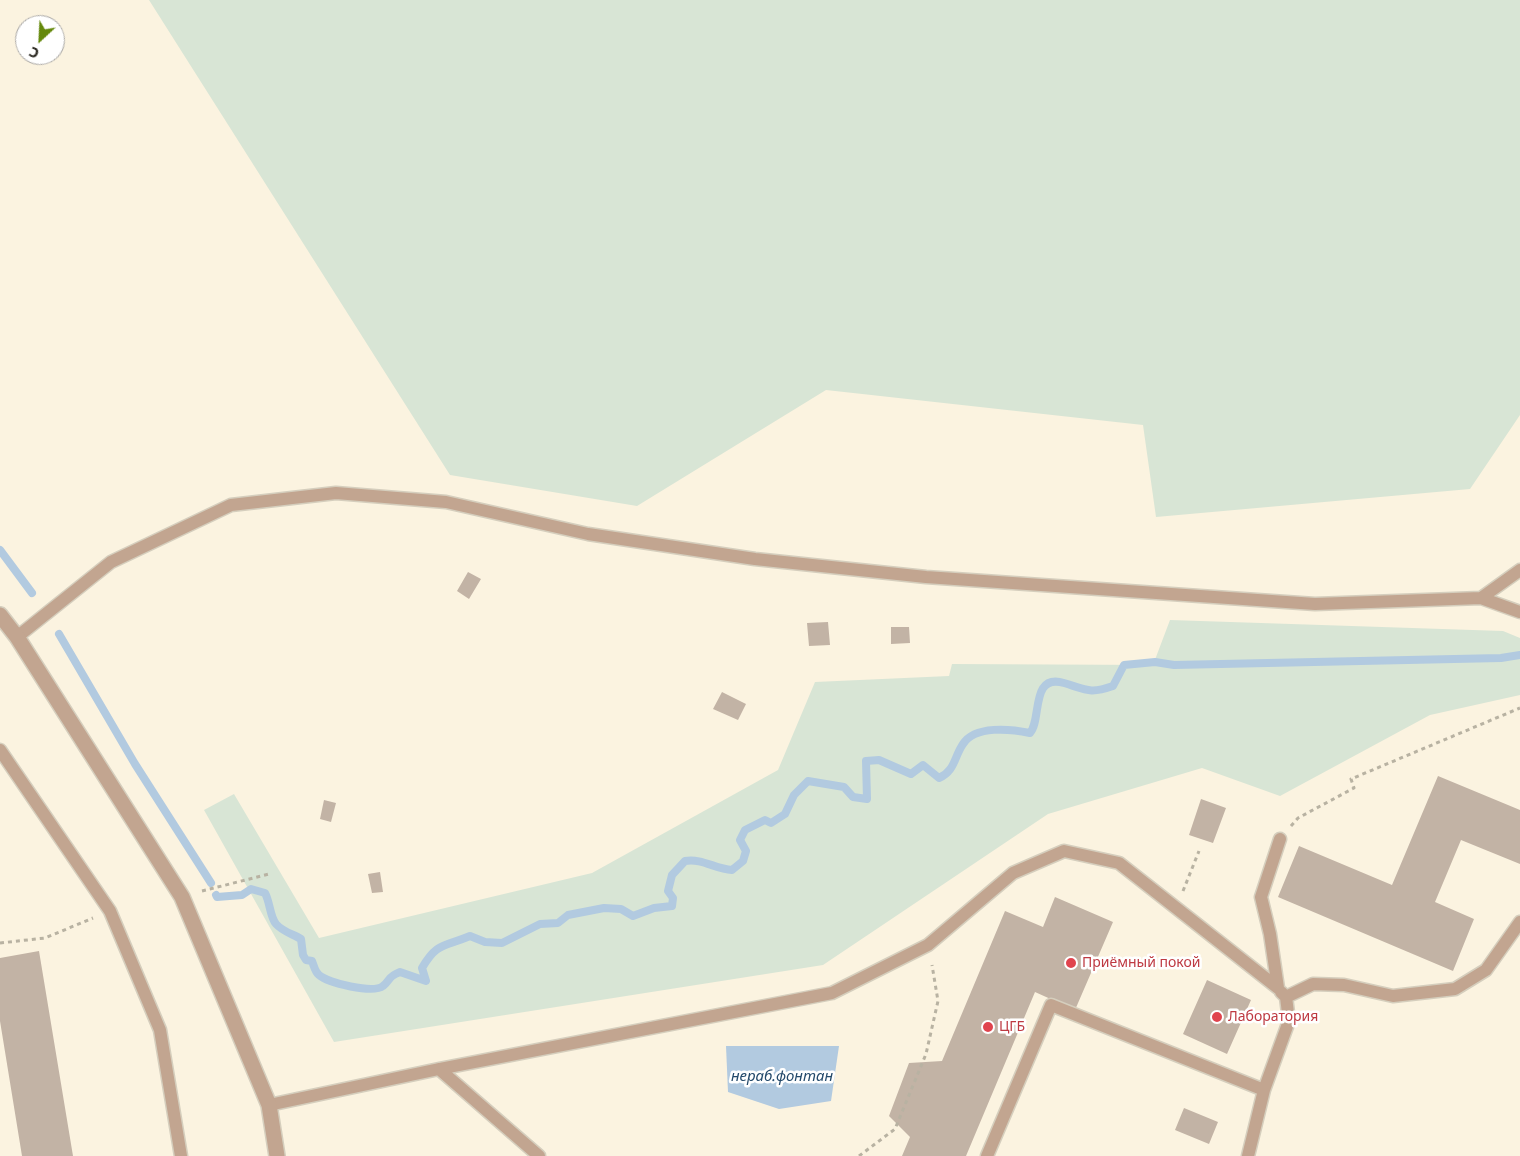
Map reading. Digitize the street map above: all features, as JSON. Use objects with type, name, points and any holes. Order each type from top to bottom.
[{"type":"street","points":[[0,615],[17,637],[182,897],[269,1105],[277,1156]]},
{"type":"lane","points":[[17,637],[111,562],[231,505],[336,493],[446,502],[588,534],[755,559],[926,577],[1316,604],[1481,598],[1520,612]]},
{"type":"lane","points":[[1481,598],[1520,570]]},
{"type":"lane","points":[[0,750],[110,911],[160,1030],[181,1156]]},
{"type":"lane","points":[[1248,1156],[1264,1090],[1289,1021],[1261,897],[1280,840]]},
{"type":"lane","points":[[269,1105],[832,993],[928,945],[1013,873],[1064,851],[1119,863],[1282,992]]},
{"type":"lane","points":[[1282,992],[1313,984],[1344,985],[1393,996],[1456,989],[1486,970],[1520,922]]},
{"type":"lane","points":[[987,1156],[1051,1005],[1264,1090]]},
{"type":"lane","points":[[438,1070],[539,1156]]},
{"type":"path","points":[[1280,840],[1298,818],[1354,788],[1351,779],[1520,708]]},
{"type":"path","points":[[1177,908],[1199,851]]},
{"type":"path","points":[[182,897],[269,874]]},
{"type":"path","points":[[0,943],[45,938],[110,911]]},
{"type":"path","points":[[859,1156],[895,1129],[926,1054],[938,1001],[928,945]]},
{"type":"green space","points":[[149,0],[1520,0],[1520,415],[1470,489],[1156,517],[1143,425],[826,390],[637,506],[450,475]]},
{"type":"green space","points":[[1170,620],[1503,631],[1520,638],[1520,695],[1430,715],[1280,796],[1202,768],[1048,814],[823,965],[334,1042],[204,810],[234,794],[319,938],[592,873],[778,770],[815,682],[949,676],[952,664],[1153,665]]},
{"type":"water","name":"нераб.фонтан","points":[[726,1046],[839,1046],[831,1101],[779,1109],[728,1092]]},
{"type":"building","points":[[468,572],[481,579],[469,599],[457,591]]},
{"type":"building","points":[[828,622],[830,645],[809,646],[807,623]]},
{"type":"building","points":[[891,627],[909,627],[910,643],[891,644]]},
{"type":"building","points":[[722,692],[746,704],[738,720],[713,709]]},
{"type":"building","points":[[1438,776],[1520,810],[1520,864],[1461,840],[1435,902],[1474,919],[1453,971],[1278,897],[1299,846],[1392,885]]},
{"type":"building","points":[[1201,799],[1226,808],[1213,843],[1189,835]]},
{"type":"building","points":[[324,800],[336,803],[331,822],[320,819]]},
{"type":"building","points":[[380,872],[383,892],[372,893],[368,874]]},
{"type":"building","name":"ЦГБ","points":[[1055,897],[1113,922],[1075,1010],[1035,992],[966,1156],[902,1156],[910,1137],[889,1116],[909,1063],[942,1061],[1005,911],[1043,927]]},
{"type":"building","points":[[39,951],[73,1156],[22,1156],[0,1021],[0,958]]},
{"type":"building","name":"Лаборатория","points":[[1207,980],[1251,1000],[1227,1054],[1183,1034]]},
{"type":"building","points":[[1184,1108],[1218,1122],[1209,1144],[1175,1130]]},
{"type":"waterway","points":[[0,550],[32,593]]},
{"type":"waterway","points":[[59,634],[135,764],[211,883]]},
{"type":"waterway","points":[[216,895],[217,897],[242,895],[251,889],[265,893],[276,924],[301,939],[303,955],[306,960],[312,961],[319,975],[331,981],[361,988],[378,988],[400,972],[426,981],[422,968],[432,954],[442,946],[470,936],[485,942],[502,943],[540,924],[558,923],[568,915],[604,908],[621,909],[633,916],[654,908],[672,906],[673,898],[668,891],[672,875],[685,861],[703,862],[732,870],[743,861],[746,851],[740,840],[745,830],[765,820],[771,823],[785,814],[794,795],[808,781],[844,787],[853,797],[867,799],[866,761],[879,760],[911,774],[923,765],[939,778],[951,768],[963,744],[976,734],[994,730],[1013,730],[1030,733],[1034,727],[1041,691],[1046,685],[1053,682],[1088,690],[1099,690],[1113,686],[1124,665],[1155,662],[1174,665],[1501,658],[1520,655]]},
{"type":"place","name":"Приёмный покой","points":[[1071,963]]},
{"type":"place","name":"Лаборатория","points":[[1217,1017]]},
{"type":"place","name":"ЦГБ","points":[[988,1027]]}]
